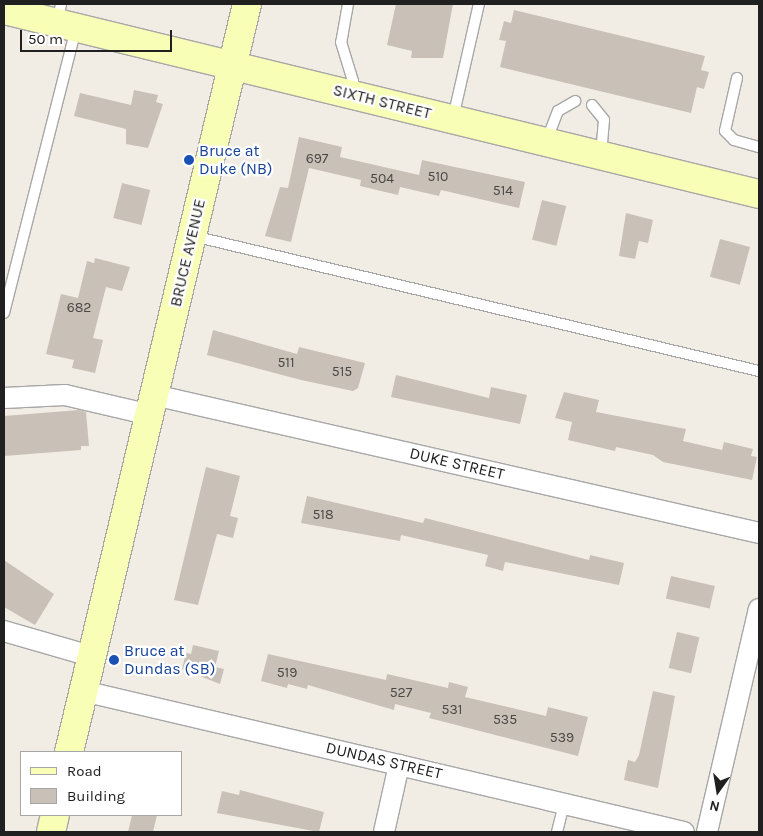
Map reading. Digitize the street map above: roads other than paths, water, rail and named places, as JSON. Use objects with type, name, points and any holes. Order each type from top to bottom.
[{"type":"street","name":"BRUCE AVENUE","points":[[69,751],[83,691],[94,657],[247,4]]},
{"type":"street","name":"SIXTH STREET","points":[[4,10],[65,18],[233,66],[759,194]]},
{"type":"street","points":[[4,398],[65,395],[153,405]]},
{"type":"street","name":"DUKE STREET","points":[[153,405],[759,533]]},
{"type":"street","points":[[707,832],[759,609]]},
{"type":"street","points":[[4,631],[94,657]]},
{"type":"street","name":"DUNDAS STREET","points":[[83,691],[684,832]]},
{"type":"street","points":[[384,832],[399,765]]},
{"type":"street","points":[[51,832],[55,816]]},
{"type":"lane","points":[[348,4],[341,42],[353,80],[352,95]]},
{"type":"lane","points":[[452,119],[479,4]]},
{"type":"lane","points":[[4,313],[65,18]]},
{"type":"lane","points":[[737,78],[725,131],[734,140],[759,147]]},
{"type":"lane","points":[[546,142],[558,111],[575,100]]},
{"type":"lane","points":[[592,105],[604,120],[601,155]]},
{"type":"lane","points":[[192,236],[759,371]]},
{"type":"lane","points":[[557,832],[564,804]]},
{"type":"place","name":"Bruce at Duke (NB)","points":[[189,160]]},
{"type":"place","name":"Bruce at Dundas (SB)","points":[[114,660]]}]
